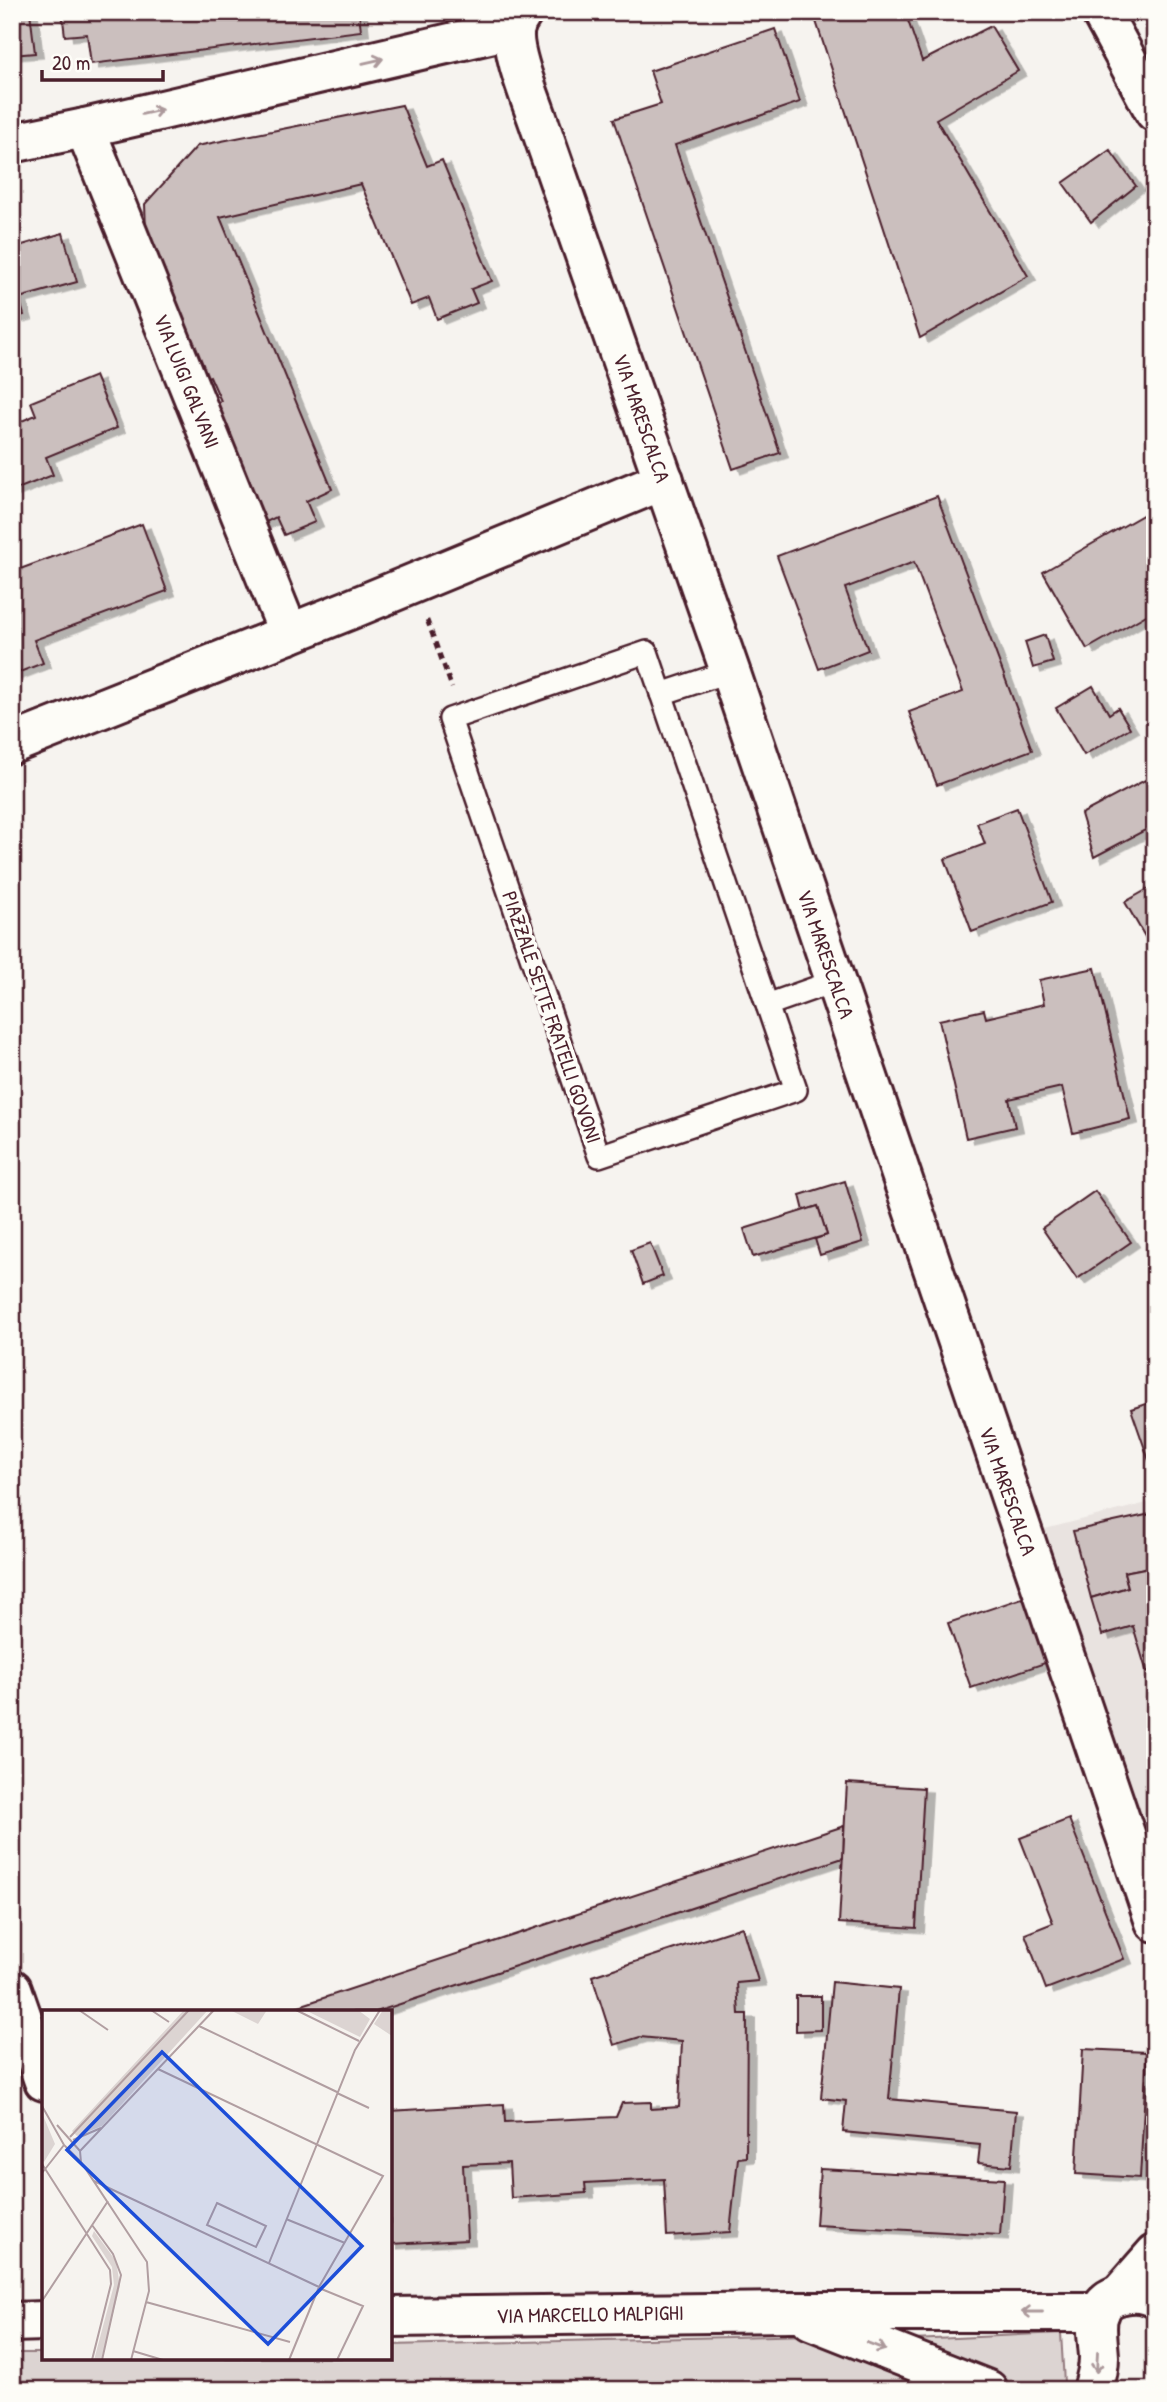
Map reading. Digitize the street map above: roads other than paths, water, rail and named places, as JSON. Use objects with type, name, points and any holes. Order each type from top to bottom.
[{"type":"street","points":[[1101,12],[1155,112]]},
{"type":"street","points":[[12,143],[85,128],[520,17]]},
{"type":"street","name":"VIA MARESCALCA","points":[[520,17],[519,62],[527,88],[1148,1879],[1155,1922]]},
{"type":"street","name":"VIA LUIGI GALVANI","points":[[85,128],[289,634]]},
{"type":"street","points":[[12,744],[664,481]]},
{"type":"street","points":[[12,1989],[42,2075]]},
{"type":"street","points":[[1093,2390],[1099,2357],[1096,2319],[1125,2301],[1155,2255]]},
{"type":"street","name":"VIA MARCELLO MALPIGHI","points":[[392,2316],[790,2312],[1125,2301]]},
{"type":"street","name":"VIA MARCELLO MALPIGHI","points":[[790,2312],[988,2390]]},
{"type":"street","points":[[12,2322],[42,2321]]},
{"type":"lane","name":"PIAZZALE SETTE FRATELLI GOVONI","points":[[647,652],[661,694],[796,1090],[599,1156],[450,719],[647,652]]},
{"type":"lane","points":[[661,694],[730,671]]},
{"type":"lane","points":[[767,1005],[835,981]]}]
